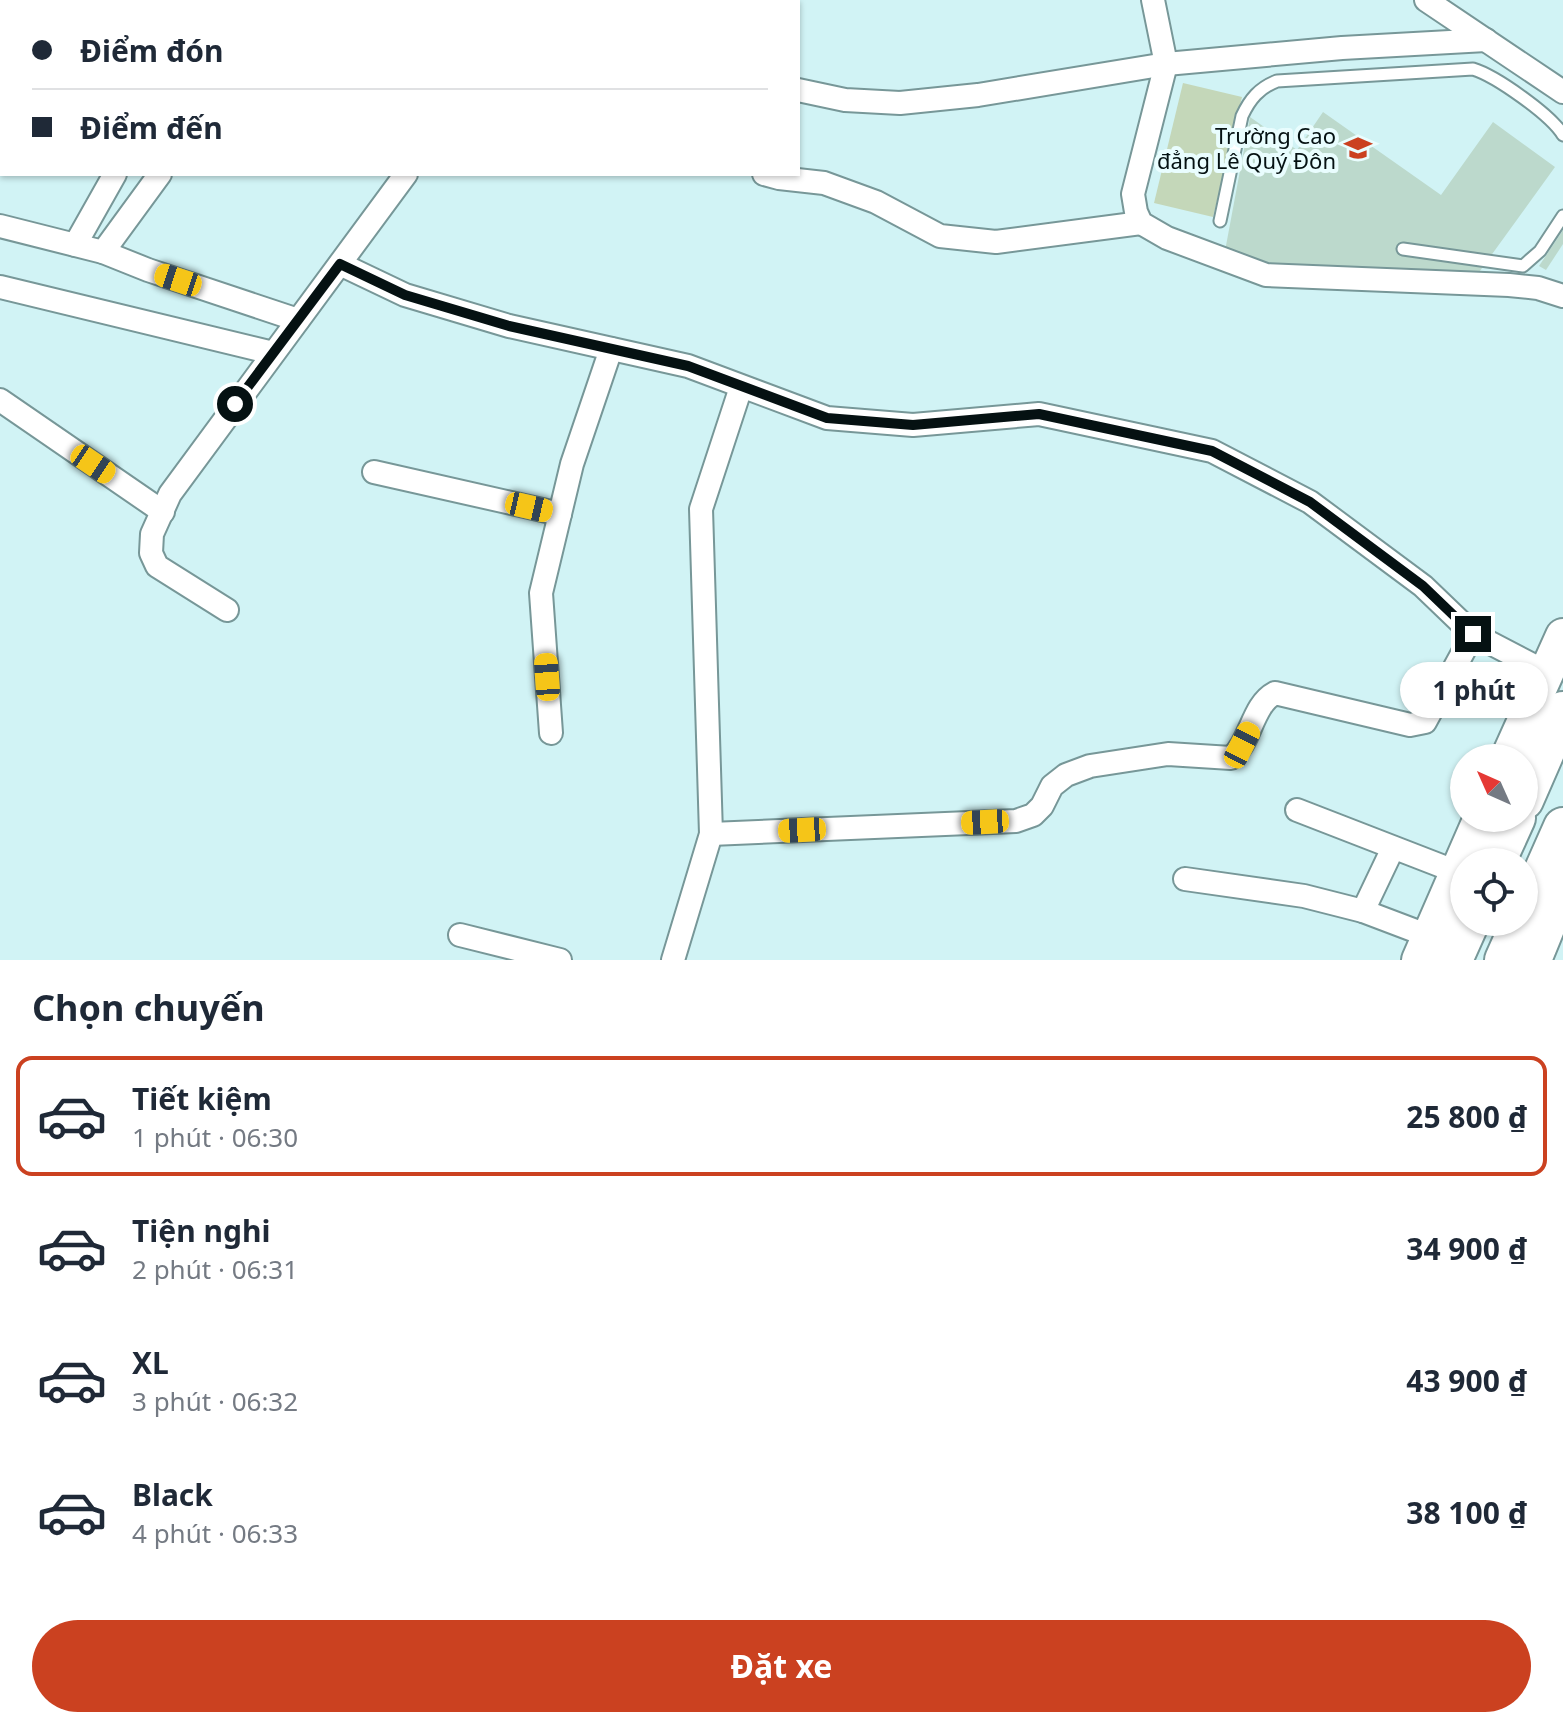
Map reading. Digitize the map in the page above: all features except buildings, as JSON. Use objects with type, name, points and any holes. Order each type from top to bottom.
[{"type":"highway","points":[[1538,768],[1563,711]]},
{"type":"highway","points":[[1538,883],[1563,827]]},
{"type":"highway","points":[[1433,952],[1453,936]]},
{"type":"highway","points":[[1504,960],[1515,936]]},
{"type":"main road","points":[[1514,744],[1563,636]]},
{"type":"main road","points":[[1433,952],[1450,895]]},
{"type":"main road","points":[[1534,960],[1562,895]]},
{"type":"street","points":[[1153,0],[1166,64],[1133,194],[1141,223],[1167,238],[1266,275],[1509,285],[1538,288],[1563,296]]},
{"type":"street","points":[[1426,0],[1563,92]]},
{"type":"street","points":[[800,90],[845,100],[900,103],[978,95],[1166,64],[1342,48],[1486,40]]},
{"type":"street","points":[[75,245],[114,176]]},
{"type":"street","points":[[103,252],[159,176]]},
{"type":"street","points":[[227,610],[157,566],[151,553],[152,534],[170,494],[405,176]]},
{"type":"street","points":[[772,176],[824,183],[876,202],[940,236],[996,242],[1141,223]]},
{"type":"street","points":[[0,226],[103,252],[298,320]]},
{"type":"street","points":[[340,264],[405,295],[509,326],[688,366],[827,418],[913,425],[1039,414],[1212,451],[1310,502],[1423,586],[1473,634],[1546,672]]},
{"type":"street","points":[[0,287],[273,353]]},
{"type":"street","points":[[551,733],[541,593],[572,464],[611,349]]},
{"type":"street","points":[[673,960],[711,834],[701,509],[741,387]]},
{"type":"street","points":[[0,400],[163,512]]},
{"type":"street","points":[[374,472],[560,514]]},
{"type":"street","points":[[711,834],[1016,821],[1033,815],[1042,806],[1052,786],[1066,775],[1090,766],[1168,754],[1231,758],[1242,745],[1265,700],[1275,693],[1410,725],[1425,722],[1473,634]]},
{"type":"street","points":[[1297,810],[1450,869]]},
{"type":"street","points":[[1363,911],[1393,848]]},
{"type":"street","points":[[1185,879],[1304,896],[1363,911],[1433,952]]},
{"type":"street","points":[[460,935],[560,960]]},
{"type":"lane","points":[[1220,221],[1242,116],[1249,102],[1263,87],[1277,81],[1473,69],[1489,76],[1552,120],[1563,135]]},
{"type":"lane","points":[[1403,249],[1523,266],[1540,251],[1563,216]]},
{"type":"green space","points":[[1183,83],[1242,97],[1213,217],[1154,203]]},
{"type":"place","name":"Trường Cao đẳng Lê Quý Đôn","points":[[1358,148]]},
{"type":"route","points":[[235,404],[340,264],[405,295],[509,326],[688,366],[827,418],[913,425],[1039,414],[1212,451],[1310,502],[1423,586],[1473,634]]}]
